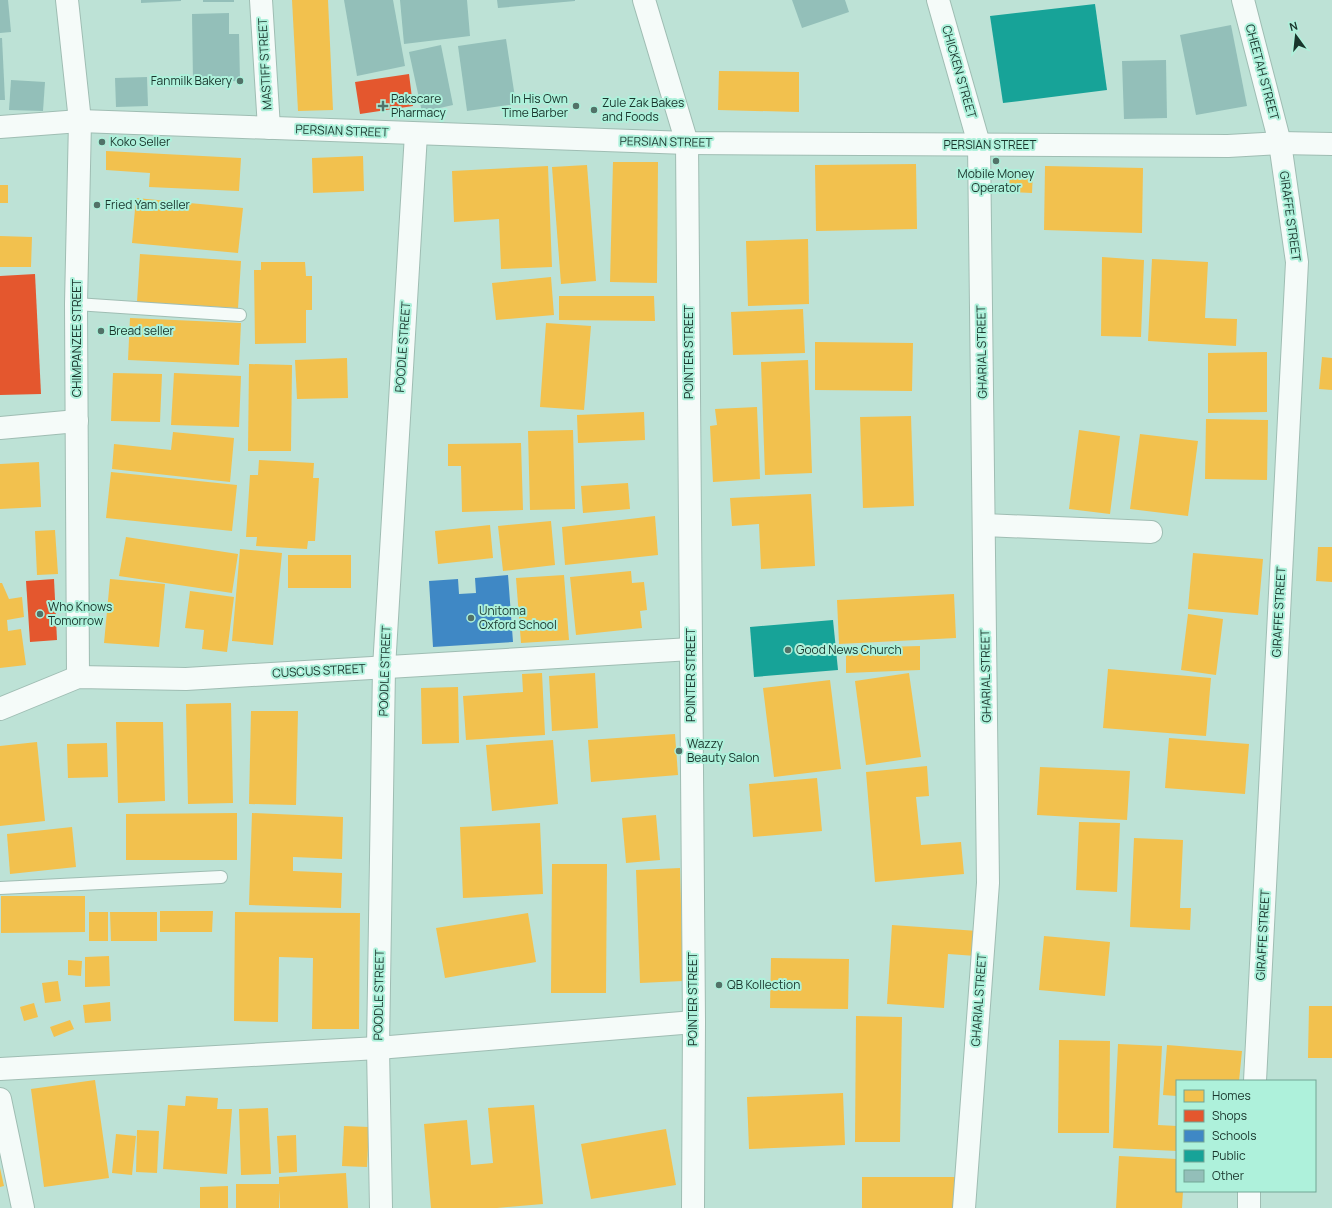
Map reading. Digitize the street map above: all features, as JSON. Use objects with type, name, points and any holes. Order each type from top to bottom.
[{"type":"street","name":"CHIMPANZEE STREET","points":[[67,0],[80,121],[76,304],[78,678]]},
{"type":"street","name":"MASTIFF STREET","points":[[261,0],[269,128]]},
{"type":"street","name":"POINTER STREET","points":[[644,0],[687,143],[694,1022],[693,1208]]},
{"type":"street","name":"CHICKEN STREET","points":[[938,0],[979,144]]},
{"type":"street","name":"CHEETAH STREET","points":[[1243,0],[1280,143]]},
{"type":"street","name":"PERSIAN STREET","points":[[0,127],[80,121],[687,143],[1228,146],[1280,143],[1332,144]]},
{"type":"street","name":"POODLE STREET","points":[[380,1208],[378,1048],[384,668],[416,134]]},
{"type":"street","name":"GIRAFFE STREET","points":[[1255,1080],[1297,262],[1280,143]]},
{"type":"street","name":"GHARIAL STREET","points":[[964,1208],[988,883],[979,144]]},
{"type":"street","points":[[0,428],[76,421]]},
{"type":"street","points":[[984,525],[1151,532]]},
{"type":"street","name":"CUSCUS STREET","points":[[0,709],[78,678],[186,679],[691,649]]},
{"type":"street","points":[[0,1069],[378,1048],[694,1022]]},
{"type":"street","points":[[0,1099],[23,1208]]},
{"type":"street","points":[[1249,1192],[1249,1208]]},
{"type":"lane","points":[[76,304],[240,315]]},
{"type":"lane","points":[[0,888],[221,877]]},
{"type":"building: Homes","points":[[292,0],[328,0],[333,110],[298,111]]},
{"type":"building: Homes","points":[[719,71],[799,72],[799,112],[718,110]]},
{"type":"building: Homes","points":[[106,151],[241,158],[239,191],[149,187],[150,173],[106,170]]},
{"type":"building: Homes","points":[[363,156],[364,191],[313,193],[312,158]]},
{"type":"building: Homes","points":[[613,162],[658,162],[657,283],[610,282]]},
{"type":"building: Homes","points":[[916,164],[917,229],[816,231],[815,165]]},
{"type":"building: Homes","points":[[587,165],[596,281],[561,284],[552,167]]},
{"type":"building: Homes","points":[[548,166],[552,267],[501,269],[499,219],[454,222],[452,171]]},
{"type":"building: Homes","points":[[1045,166],[1143,168],[1142,233],[1044,230]]},
{"type":"building: Homes","points":[[1010,170],[1033,171],[1032,193],[1009,192]]},
{"type":"building: Homes","points":[[0,185],[8,185],[8,203],[0,203]]},
{"type":"building: Homes","points":[[136,198],[243,208],[238,253],[132,243]]},
{"type":"building: Homes","points":[[0,236],[32,237],[31,267],[0,267]]},
{"type":"building: Homes","points":[[808,239],[809,304],[748,306],[746,241]]},
{"type":"building: Homes","points":[[140,254],[241,261],[238,308],[137,302]]},
{"type":"building: Homes","points":[[1102,257],[1144,260],[1141,337],[1101,336]]},
{"type":"building: Homes","points":[[1152,259],[1208,262],[1205,318],[1237,319],[1236,346],[1148,341]]},
{"type":"building: Homes","points":[[261,262],[305,262],[306,276],[312,276],[312,310],[306,310],[306,343],[255,344],[254,270],[261,270]]},
{"type":"building: Homes","points":[[551,277],[554,315],[496,320],[492,283]]},
{"type":"building: Homes","points":[[559,296],[654,296],[655,321],[559,320]]},
{"type":"building: Homes","points":[[803,309],[805,353],[733,355],[731,312]]},
{"type":"building: Homes","points":[[130,318],[241,323],[239,365],[128,360]]},
{"type":"building: Homes","points":[[546,323],[591,326],[584,410],[540,407]]},
{"type":"building: Homes","points":[[815,342],[913,343],[912,391],[815,390]]},
{"type":"building: Homes","points":[[1267,352],[1267,412],[1208,413],[1208,353]]},
{"type":"building: Homes","points":[[1322,357],[1332,358],[1332,390],[1319,389]]},
{"type":"building: Homes","points":[[347,358],[348,398],[297,399],[295,360]]},
{"type":"building: Homes","points":[[808,360],[812,473],[765,475],[761,362]]},
{"type":"building: Homes","points":[[249,364],[292,365],[291,451],[248,451]]},
{"type":"building: Homes","points":[[113,373],[162,374],[160,422],[111,421]]},
{"type":"building: Homes","points":[[174,373],[241,376],[239,427],[171,425]]},
{"type":"building: Homes","points":[[757,407],[760,479],[713,482],[710,426],[717,425],[715,409]]},
{"type":"building: Homes","points":[[644,412],[645,440],[578,443],[577,415]]},
{"type":"building: Homes","points":[[911,416],[914,506],[863,508],[860,417]]},
{"type":"building: Homes","points":[[1206,419],[1268,420],[1267,480],[1205,479]]},
{"type":"building: Homes","points":[[573,430],[575,509],[530,510],[528,431]]},
{"type":"building: Homes","points":[[1079,430],[1120,436],[1110,514],[1069,509]]},
{"type":"building: Homes","points":[[173,432],[234,438],[230,482],[112,469],[114,444],[171,450]]},
{"type":"building: Homes","points":[[1140,434],[1198,441],[1188,516],[1130,509]]},
{"type":"building: Homes","points":[[521,443],[523,510],[462,512],[461,466],[448,466],[448,444]]},
{"type":"building: Homes","points":[[259,460],[314,463],[313,478],[319,478],[315,541],[308,541],[307,549],[256,546],[257,537],[246,537],[250,475],[258,475]]},
{"type":"building: Homes","points":[[39,462],[41,507],[0,509],[0,464]]},
{"type":"building: Homes","points":[[111,472],[237,485],[232,531],[106,518]]},
{"type":"building: Homes","points":[[628,483],[630,509],[583,513],[581,486]]},
{"type":"building: Homes","points":[[811,494],[815,566],[761,569],[759,524],[732,526],[730,498]]},
{"type":"building: Homes","points":[[655,516],[658,555],[565,565],[562,527]]},
{"type":"building: Homes","points":[[551,521],[555,565],[503,571],[498,526]]},
{"type":"building: Homes","points":[[490,525],[493,558],[438,564],[435,531]]},
{"type":"building: Homes","points":[[55,530],[58,574],[37,575],[35,531]]},
{"type":"building: Homes","points":[[126,537],[238,554],[232,593],[119,576]]},
{"type":"building: Homes","points":[[1318,547],[1332,547],[1332,582],[1316,581]]},
{"type":"building: Homes","points":[[240,549],[282,553],[273,645],[232,641]]},
{"type":"building: Homes","points":[[1193,553],[1263,559],[1258,615],[1188,609]]},
{"type":"building: Homes","points":[[288,555],[351,555],[351,588],[288,588]]},
{"type":"building: Homes","points":[[631,571],[632,583],[644,582],[647,610],[640,611],[642,628],[576,635],[570,577]]},
{"type":"building: Homes","points":[[564,575],[569,640],[521,643],[516,578]]},
{"type":"building: Homes","points":[[110,579],[165,584],[159,647],[104,643]]},
{"type":"building: Homes","points":[[0,583],[2,583],[9,599],[22,597],[24,617],[7,620],[8,631],[21,629],[26,665],[0,668]]},
{"type":"building: Homes","points":[[190,591],[234,597],[227,652],[202,649],[204,630],[185,628]]},
{"type":"building: Homes","points":[[954,594],[956,638],[839,644],[837,600]]},
{"type":"building: Homes","points":[[1188,614],[1223,619],[1216,675],[1181,670]]},
{"type":"building: Homes","points":[[920,646],[920,670],[846,673],[846,648]]},
{"type":"building: Homes","points":[[1108,669],[1211,678],[1206,736],[1103,728]]},
{"type":"building: Homes","points":[[542,673],[545,735],[466,740],[463,696],[523,692],[522,674]]},
{"type":"building: Homes","points":[[595,673],[598,728],[552,731],[549,676]]},
{"type":"building: Homes","points":[[909,673],[921,757],[866,765],[855,681]]},
{"type":"building: Homes","points":[[830,680],[841,769],[774,777],[763,688]]},
{"type":"building: Homes","points":[[458,687],[459,743],[422,744],[421,688]]},
{"type":"building: Homes","points":[[231,703],[233,803],[188,804],[186,704]]},
{"type":"building: Homes","points":[[251,711],[298,711],[296,805],[249,804]]},
{"type":"building: Homes","points":[[116,722],[163,722],[165,801],[118,803]]},
{"type":"building: Homes","points":[[675,734],[678,775],[591,782],[588,740]]},
{"type":"building: Homes","points":[[1169,738],[1249,744],[1245,794],[1165,788]]},
{"type":"building: Homes","points":[[553,740],[558,804],[492,811],[486,745]]},
{"type":"building: Homes","points":[[37,742],[45,821],[0,826],[0,746]]},
{"type":"building: Homes","points":[[107,743],[108,777],[68,778],[67,744]]},
{"type":"building: Homes","points":[[927,766],[929,796],[916,797],[921,845],[961,842],[964,874],[875,882],[866,772]]},
{"type":"building: Homes","points":[[1040,767],[1130,771],[1127,820],[1037,815]]},
{"type":"building: Homes","points":[[817,778],[822,831],[753,837],[749,784]]},
{"type":"building: Homes","points":[[237,813],[237,860],[126,860],[126,814]]},
{"type":"building: Homes","points":[[252,813],[343,817],[342,859],[293,857],[293,871],[342,873],[341,908],[249,905]]},
{"type":"building: Homes","points":[[656,815],[660,860],[626,863],[622,818]]},
{"type":"building: Homes","points":[[1079,822],[1120,823],[1117,892],[1076,890]]},
{"type":"building: Homes","points":[[540,823],[543,894],[463,898],[460,827]]},
{"type":"building: Homes","points":[[72,827],[76,867],[10,874],[7,834]]},
{"type":"building: Homes","points":[[1134,838],[1183,840],[1180,908],[1191,908],[1190,930],[1130,927]]},
{"type":"building: Homes","points":[[552,864],[607,864],[606,993],[551,993]]},
{"type":"building: Homes","points":[[680,868],[683,981],[640,983],[636,870]]},
{"type":"building: Homes","points":[[1,896],[85,896],[85,932],[1,933]]},
{"type":"building: Homes","points":[[160,911],[213,911],[212,932],[160,932]]},
{"type":"building: Homes","points":[[89,912],[108,912],[108,941],[89,941]]},
{"type":"building: Homes","points":[[110,912],[157,912],[157,941],[111,941]]},
{"type":"building: Homes","points":[[235,912],[360,913],[359,1029],[312,1029],[313,958],[279,957],[278,1022],[234,1021]]},
{"type":"building: Homes","points":[[528,913],[536,962],[445,978],[436,928]]},
{"type":"building: Homes","points":[[892,925],[978,931],[976,956],[948,954],[944,1008],[887,1004]]},
{"type":"building: Homes","points":[[1044,936],[1110,942],[1105,996],[1039,990]]},
{"type":"building: Homes","points":[[109,956],[110,986],[85,987],[85,957]]},
{"type":"building: Homes","points":[[771,958],[849,959],[848,1009],[770,1008]]},
{"type":"building: Homes","points":[[68,960],[82,961],[81,976],[68,975]]},
{"type":"building: Homes","points":[[58,981],[61,1001],[45,1003],[42,983]]},
{"type":"building: Homes","points":[[110,1002],[111,1021],[85,1023],[83,1005]]},
{"type":"building: Homes","points":[[34,1003],[38,1017],[24,1021],[20,1007]]},
{"type":"building: Homes","points":[[1309,1006],[1332,1006],[1332,1058],[1308,1058]]},
{"type":"building: Homes","points":[[856,1016],[902,1017],[900,1142],[855,1142]]},
{"type":"building: Homes","points":[[70,1020],[74,1029],[54,1037],[50,1027]]},
{"type":"building: Homes","points":[[1059,1040],[1110,1041],[1109,1133],[1058,1133]]},
{"type":"building: Homes","points":[[1118,1044],[1162,1046],[1158,1125],[1176,1126],[1176,1151],[1113,1148]]},
{"type":"building: Homes","points":[[1167,1045],[1242,1051],[1239,1080],[1176,1080],[1176,1096],[1163,1095]]},
{"type":"building: Homes","points":[[95,1080],[109,1178],[44,1187],[31,1089]]},
{"type":"building: Homes","points":[[843,1093],[845,1145],[749,1149],[747,1097]]},
{"type":"building: Homes","points":[[186,1096],[218,1098],[217,1109],[232,1109],[227,1174],[163,1169],[168,1105],[185,1106]]},
{"type":"building: Homes","points":[[534,1105],[543,1204],[497,1208],[431,1208],[424,1124],[467,1120],[471,1165],[493,1163],[488,1108]]},
{"type":"building: Homes","points":[[268,1108],[271,1174],[241,1175],[239,1109]]},
{"type":"building: Homes","points":[[344,1126],[369,1127],[367,1167],[342,1166]]},
{"type":"building: Homes","points":[[666,1129],[676,1185],[591,1199],[581,1144]]},
{"type":"building: Homes","points":[[137,1130],[159,1131],[157,1173],[136,1172]]},
{"type":"building: Homes","points":[[116,1134],[136,1136],[132,1175],[112,1173]]},
{"type":"building: Homes","points":[[296,1135],[297,1172],[279,1173],[277,1136]]},
{"type":"building: Homes","points":[[1119,1156],[1176,1159],[1176,1192],[1183,1192],[1182,1208],[1116,1208]]},
{"type":"building: Homes","points":[[0,1168],[4,1186],[0,1187]]},
{"type":"building: Homes","points":[[346,1173],[348,1208],[280,1208],[279,1190],[279,1208],[236,1208],[236,1184],[279,1184],[279,1177]]},
{"type":"building: Homes","points":[[862,1177],[956,1177],[956,1208],[862,1208]]},
{"type":"building: Homes","points":[[228,1186],[228,1208],[200,1208],[200,1187]]},
{"type":"building: Shops","points":[[409,74],[413,106],[360,114],[355,82]]},
{"type":"building: Shops","points":[[35,274],[41,394],[0,395],[0,276]]},
{"type":"building: Shops","points":[[54,579],[57,640],[30,642],[26,581]]},
{"type":"building: Schools","name":"Unitoma Oxford School","points":[[508,575],[513,642],[433,647],[429,581],[458,579],[459,594],[476,593],[475,578]]},
{"type":"building: Public","points":[[1095,4],[1107,90],[1003,103],[990,16]]},
{"type":"building: Public","points":[[833,620],[838,670],[754,677],[750,627]]},
{"type":"building: Other","points":[[0,0],[8,0],[11,32],[0,33]]},
{"type":"building: Other","points":[[141,0],[181,0],[181,1],[141,3]]},
{"type":"building: Other","points":[[203,0],[234,0],[234,2],[203,2]]},
{"type":"building: Other","points":[[344,0],[393,0],[405,66],[357,76]]},
{"type":"building: Other","points":[[400,0],[467,0],[470,36],[404,44]]},
{"type":"building: Other","points":[[497,0],[575,0],[575,1],[498,8]]},
{"type":"building: Other","points":[[792,0],[845,0],[849,12],[802,28]]},
{"type":"building: Other","points":[[229,13],[229,34],[239,34],[240,81],[193,82],[192,14]]},
{"type":"building: Other","points":[[1231,25],[1247,106],[1196,115],[1180,35]]},
{"type":"building: Other","points":[[0,38],[2,38],[5,100],[0,100]]},
{"type":"building: Other","points":[[506,39],[516,104],[467,111],[458,46]]},
{"type":"building: Other","points":[[441,45],[453,105],[422,112],[409,52]]},
{"type":"building: Other","points":[[1166,60],[1167,118],[1124,119],[1122,61]]},
{"type":"building: Other","points":[[147,77],[148,106],[116,107],[115,78]]},
{"type":"building: Other","points":[[11,80],[45,82],[43,111],[9,110]]},
{"type":"place","name":"Fanmilk Bakery","points":[[240,81]]},
{"type":"place","name":"Pakscare Pharmacy","points":[[383,106]]},
{"type":"place","name":"In His Own Time Barber","points":[[576,106]]},
{"type":"place","name":"Zule Zak Bakes and Foods","points":[[594,110]]},
{"type":"place","name":"Koko Seller","points":[[102,142]]},
{"type":"place","name":"Mobile Money Operator","points":[[996,161]]},
{"type":"place","name":"Fried Yam seller","points":[[97,205]]},
{"type":"place","name":"Bread seller","points":[[101,331]]},
{"type":"place","name":"Who Knows Tomorrow","points":[[40,614]]},
{"type":"place","name":"Unitoma Oxford School","points":[[471,618]]},
{"type":"place","name":"Good News Church","points":[[788,650]]},
{"type":"place","name":"Wazzy Beauty Salon","points":[[679,751]]},
{"type":"place","name":"QB Kollection","points":[[719,985]]}]
